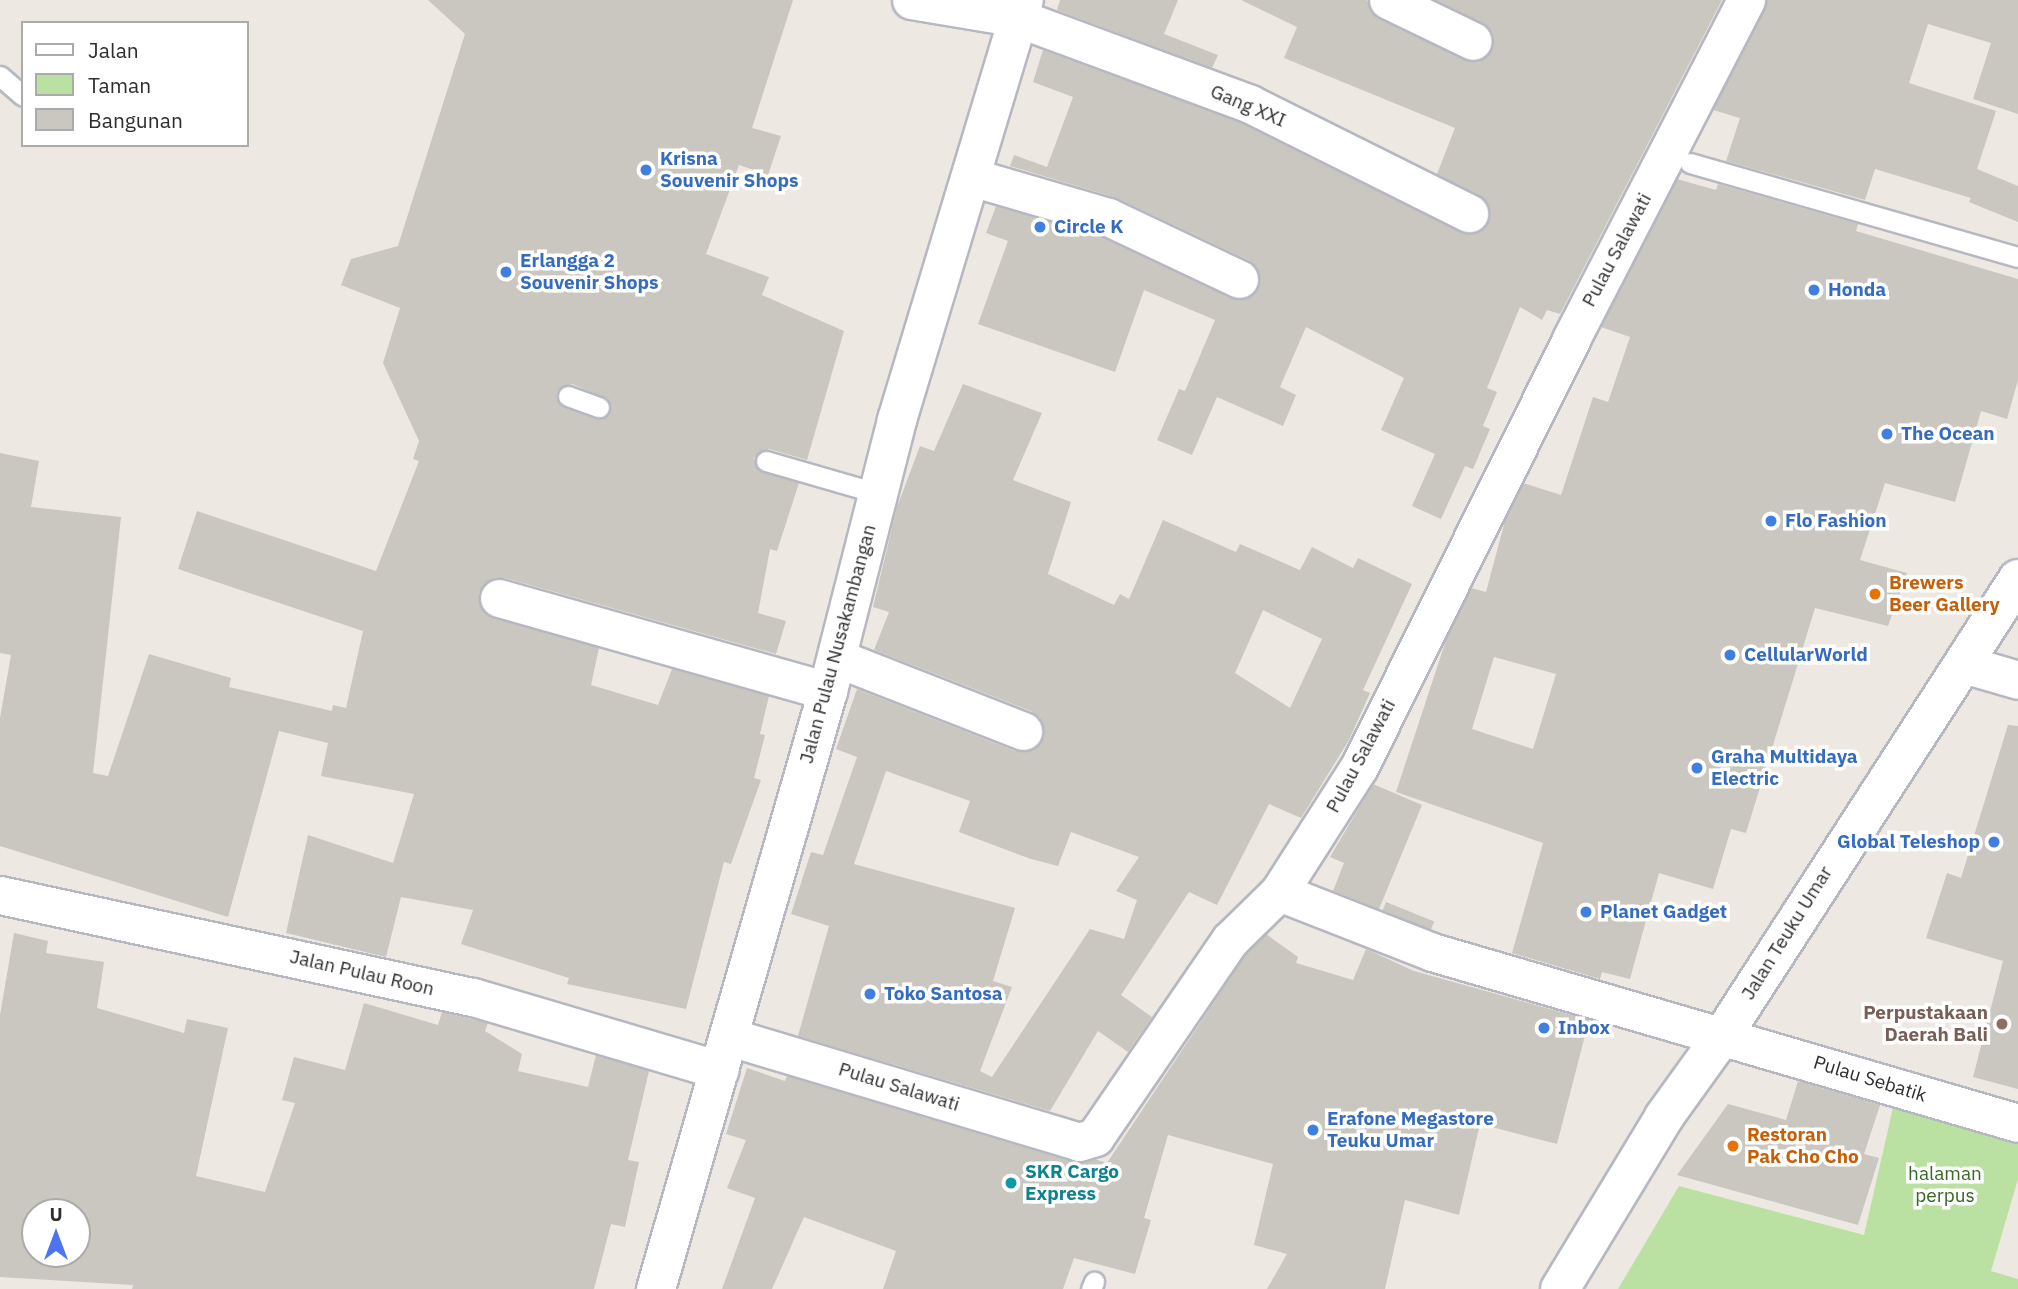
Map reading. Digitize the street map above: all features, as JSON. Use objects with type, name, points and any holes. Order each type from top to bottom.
[{"type":"street","name":"Gang XXI","points":[[911,0],[1021,9],[1250,104],[1469,212]]},
{"type":"street","points":[[1388,0],[1473,41]]},
{"type":"street","name":"Pulau Salawati","points":[[724,1054],[1079,1142],[1095,1137],[1230,940],[1279,892],[1359,768],[1571,339],[1746,0]]},
{"type":"street","name":"Jalan Pulau Nusakambangan","points":[[656,1289],[832,674],[877,493],[1021,9]]},
{"type":"street","points":[[971,177],[1108,217],[1239,279]]},
{"type":"street","name":"Jalan Teuku Umar","points":[[1560,1289],[1664,1117],[1723,1035],[2018,579]]},
{"type":"street","points":[[499,598],[832,674],[1023,731]]},
{"type":"street","points":[[1963,664],[2018,680]]},
{"type":"street","name":"Pulau Sebatik","points":[[1279,892],[1432,952],[2018,1123]]},
{"type":"street","name":"Jalan Pulau Roon","points":[[0,895],[724,1054]]},
{"type":"lane","points":[[0,76],[21,94]]},
{"type":"lane","points":[[1690,163],[2018,257]]},
{"type":"lane","points":[[568,396],[599,407]]},
{"type":"lane","points":[[766,461],[877,493]]},
{"type":"green space","name":"halaman perpus","points":[[1895,1099],[2018,1134],[2018,1179],[1991,1271],[2018,1279],[2018,1289],[1618,1289],[1679,1186],[1864,1235]]},
{"type":"building","points":[[428,0],[793,0],[752,128],[781,136],[768,175],[739,165],[706,254],[769,277],[762,295],[844,331],[807,460],[769,449],[754,458],[762,472],[799,483],[777,551],[770,549],[758,613],[786,621],[776,654],[505,578],[485,583],[479,593],[484,612],[493,618],[599,648],[591,685],[658,705],[672,669],[769,696],[760,734],[765,735],[754,778],[761,780],[731,864],[724,862],[686,1009],[567,984],[569,978],[461,944],[473,910],[401,897],[386,957],[286,933],[308,835],[393,863],[414,794],[321,776],[328,743],[279,731],[228,917],[0,846],[0,718],[11,655],[0,653],[0,453],[39,461],[31,507],[121,517],[93,773],[108,776],[149,654],[231,678],[229,687],[332,711],[333,705],[346,708],[363,631],[178,569],[197,511],[376,571],[419,461],[413,459],[419,441],[383,363],[400,308],[341,285],[351,259],[398,246],[465,34]],"holes":[[[572,384],[608,399],[607,416],[595,419],[559,404],[557,391]]]},
{"type":"building","points":[[1060,0],[1178,0],[1164,34],[1218,55],[1212,68],[1057,10]]},
{"type":"building","points":[[1241,0],[1367,0],[1379,19],[1474,62],[1492,51],[1491,30],[1436,0],[1722,0],[1560,314],[1547,310],[1542,320],[1520,307],[1487,388],[1497,392],[1483,426],[1490,429],[1473,469],[1465,466],[1441,519],[1412,506],[1435,454],[1381,430],[1404,378],[1306,327],[1280,387],[1296,395],[1283,426],[1217,397],[1192,455],[1157,440],[1179,389],[1185,391],[1215,320],[1144,290],[1115,372],[978,324],[1008,241],[986,233],[996,206],[1101,237],[1230,298],[1250,297],[1258,287],[1257,268],[1248,260],[1117,198],[1010,166],[1014,155],[1047,167],[1073,97],[1033,82],[1043,50],[1242,123],[1460,232],[1471,234],[1487,223],[1486,201],[1437,174],[1455,128],[1284,58],[1297,27]]},
{"type":"building","points":[[1767,0],[2018,0],[2018,114],[1973,99],[1991,43],[1928,24],[1909,83],[1996,111],[1977,169],[2018,186],[2018,222],[1969,202],[1971,198],[1875,169],[1865,200],[1726,161],[1740,118],[1713,110]]},
{"type":"building","points":[[1677,179],[1716,190],[1718,184],[1858,224],[1856,231],[2018,279],[2018,380],[2007,419],[1981,411],[1955,502],[1885,483],[1860,560],[1907,573],[1888,626],[1815,608],[1746,833],[1731,829],[1713,889],[1659,873],[1630,979],[1602,972],[1600,979],[1512,953],[1543,843],[1396,792],[1448,634],[1471,588],[1486,592],[1506,517],[1523,483],[1561,495],[1593,397],[1608,402],[1630,337],[1601,327]],"holes":[[[1494,657],[1556,674],[1533,749],[1472,729]]]},
{"type":"building","points":[[963,384],[1042,413],[1013,480],[1071,502],[1048,574],[1114,605],[1120,594],[1129,599],[1163,520],[1236,552],[1240,544],[1300,570],[1312,547],[1353,568],[1358,558],[1412,584],[1363,690],[1370,693],[1349,740],[1301,818],[1269,804],[1217,905],[1189,892],[1121,995],[1152,1017],[1128,1052],[1098,1031],[1050,1111],[798,1036],[829,926],[791,914],[811,852],[823,855],[857,757],[836,749],[857,689],[1015,751],[1036,748],[1043,738],[1040,718],[1031,711],[874,650],[889,612],[873,607],[897,507],[920,446],[934,451]],"holes":[[[1263,610],[1322,639],[1290,708],[1235,673]],[[886,771],[970,801],[959,832],[1031,859],[1058,866],[1071,832],[1139,857],[1116,891],[1137,900],[1124,939],[1090,929],[992,1077],[980,1071],[1012,987],[993,981],[1015,908],[854,864]]]},
{"type":"building","points":[[2008,725],[2018,726],[2018,1089],[1973,1077],[2003,961],[1926,938],[1947,873],[1961,878]]},
{"type":"building","points":[[1373,784],[1422,805],[1379,909],[1333,891],[1344,863],[1330,857]]},
{"type":"building","points":[[1386,902],[1434,921],[1431,930],[1383,910]]},
{"type":"building","points":[[14,933],[48,941],[46,953],[104,962],[97,1008],[184,1033],[187,1019],[228,1028],[196,1176],[265,1192],[295,1103],[282,1100],[294,1057],[345,1070],[364,1003],[438,1025],[442,1012],[488,1023],[485,1031],[522,1054],[518,1071],[588,1087],[596,1055],[649,1071],[628,1160],[639,1162],[625,1227],[611,1224],[594,1289],[132,1289],[133,1285],[0,1277],[0,1015]]},
{"type":"building","points":[[1266,934],[1298,957],[1296,963],[1353,980],[1366,949],[1414,971],[1589,1020],[1557,1144],[1480,1124],[1459,1215],[1405,1200],[1385,1289],[1267,1289],[1287,1254],[1254,1245],[1273,1164],[1168,1135],[1144,1218],[1151,1220],[1135,1274],[1074,1258],[1063,1289],[883,1289],[896,1251],[804,1217],[772,1289],[722,1289],[755,1198],[727,1188],[746,1140],[726,1134],[747,1068],[785,1081],[787,1076],[1073,1162],[1094,1159],[1107,1163],[1246,954]]},
{"type":"building","points":[[1798,1081],[1880,1105],[1864,1154],[1879,1158],[1858,1225],[1677,1175],[1728,1104],[1786,1120]]},
{"type":"place","name":"Krisna Souvenir Shops","points":[[646,170]]},
{"type":"place","name":"Circle K","points":[[1040,227]]},
{"type":"place","name":"Erlangga 2 Souvenir Shops","points":[[506,272]]},
{"type":"place","name":"Honda","points":[[1814,290]]},
{"type":"place","name":"The Ocean","points":[[1887,434]]},
{"type":"place","name":"Flo Fashion","points":[[1771,521]]},
{"type":"place","name":"Brewers Beer Gallery","points":[[1875,594]]},
{"type":"place","name":"CellularWorld","points":[[1730,655]]},
{"type":"place","name":"Graha Multidaya Electric","points":[[1697,768]]},
{"type":"place","name":"Global Teleshop","points":[[1994,842]]},
{"type":"place","name":"Planet Gadget","points":[[1586,912]]},
{"type":"place","name":"Toko Santosa","points":[[870,994]]},
{"type":"place","name":"Perpustakaan Daerah Bali","points":[[2002,1024]]},
{"type":"place","name":"Inbox","points":[[1544,1028]]},
{"type":"place","name":"Erafone Megastore Teuku Umar","points":[[1313,1130]]},
{"type":"place","name":"Restoran Pak Cho Cho","points":[[1733,1146]]},
{"type":"place","name":"SKR Cargo Express","points":[[1011,1183]]}]
